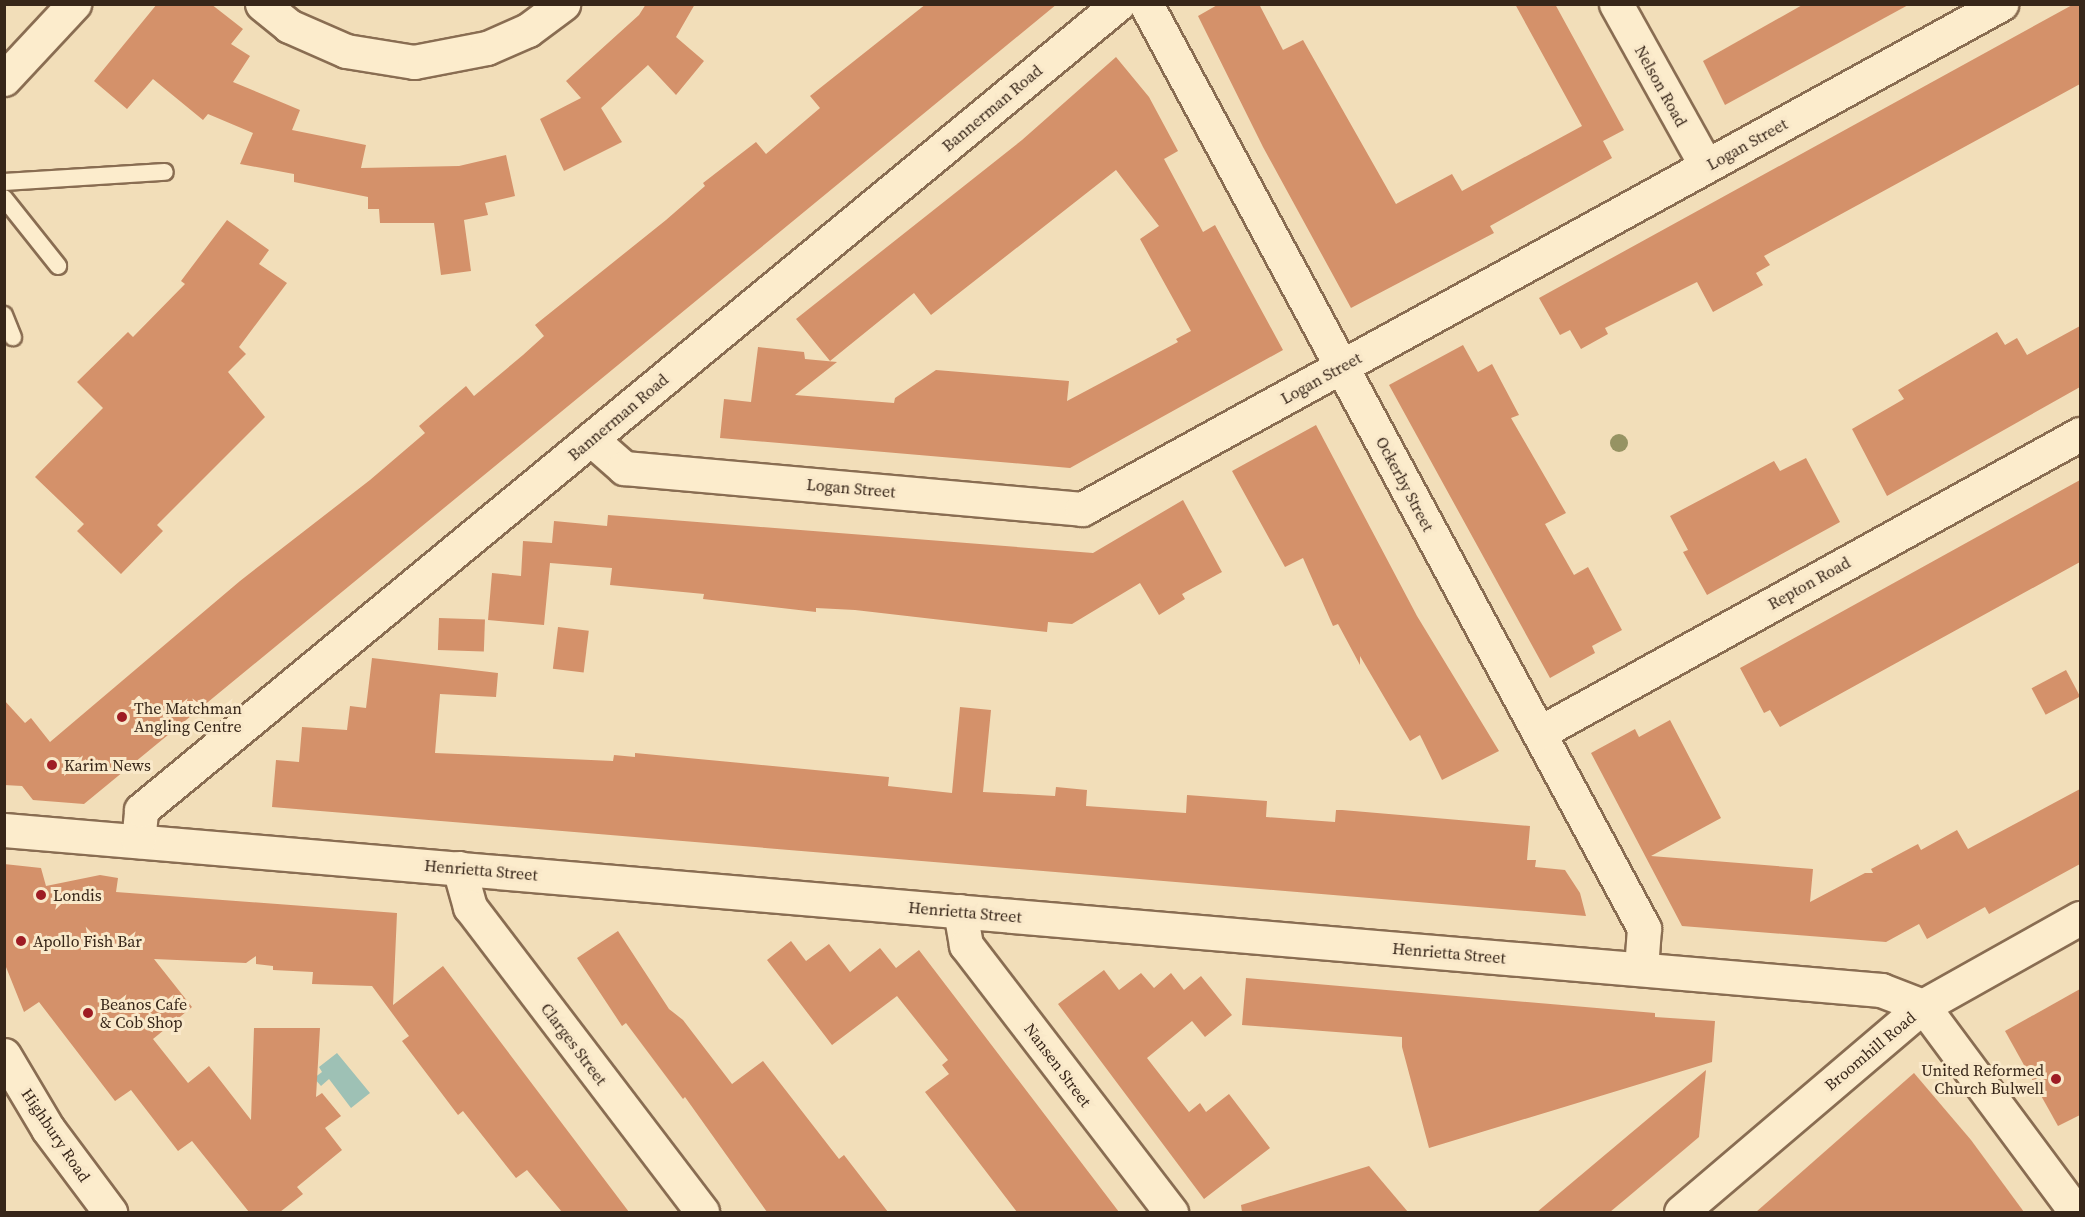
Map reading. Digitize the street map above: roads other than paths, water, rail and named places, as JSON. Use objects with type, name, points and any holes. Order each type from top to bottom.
[{"type":"street","points":[[4,80],[74,4]]},
{"type":"street","points":[[262,4],[289,26],[346,51],[414,62],[487,48],[528,30],[563,4]]},
{"type":"street","name":"Bannerman Road","points":[[138,842],[141,810],[1118,4]]},
{"type":"street","name":"Ockerby Street","points":[[1146,4],[1644,928],[1641,969]]},
{"type":"street","name":"Nelson Road","points":[[1616,4],[1706,166]]},
{"type":"street","name":"Logan Street","points":[[591,439],[624,468],[1082,509],[2001,4]]},
{"type":"street","name":"Repton Road","points":[[1539,733],[2080,434]]},
{"type":"street","name":"Henrietta Street","points":[[4,830],[1881,990],[1923,1006]]},
{"type":"street","name":"Clarges Street","points":[[459,868],[470,907],[702,1212]]},
{"type":"street","name":"Nansen Street","points":[[960,912],[966,945],[1171,1212]]},
{"type":"street","name":"Broomhill Road","points":[[1681,1212],[1923,1006],[2080,918]]},
{"type":"street","points":[[1923,1006],[2076,1212]]},
{"type":"street","name":"Highbury Road","points":[[7,1064],[48,1129],[110,1212]]},
{"type":"lane","points":[[4,182],[165,172]]},
{"type":"lane","points":[[4,198],[58,266]]},
{"type":"lane","points":[[4,315],[13,337]]},
{"type":"water","points":[[337,1053],[370,1093],[351,1108],[329,1079],[321,1086],[314,1078],[322,1072],[319,1067]]},
{"type":"place","name":"The Matchman Angling Centre","points":[[122,717]]},
{"type":"place","name":"Karim News","points":[[52,765]]},
{"type":"place","name":"Londis","points":[[41,895]]},
{"type":"place","name":"Apollo Fish Bar","points":[[21,941]]},
{"type":"place","name":"Beanos Cafe & Cob Shop","points":[[88,1013]]},
{"type":"place","name":"United Reformed Church Bulwell","points":[[2056,1079]]}]
